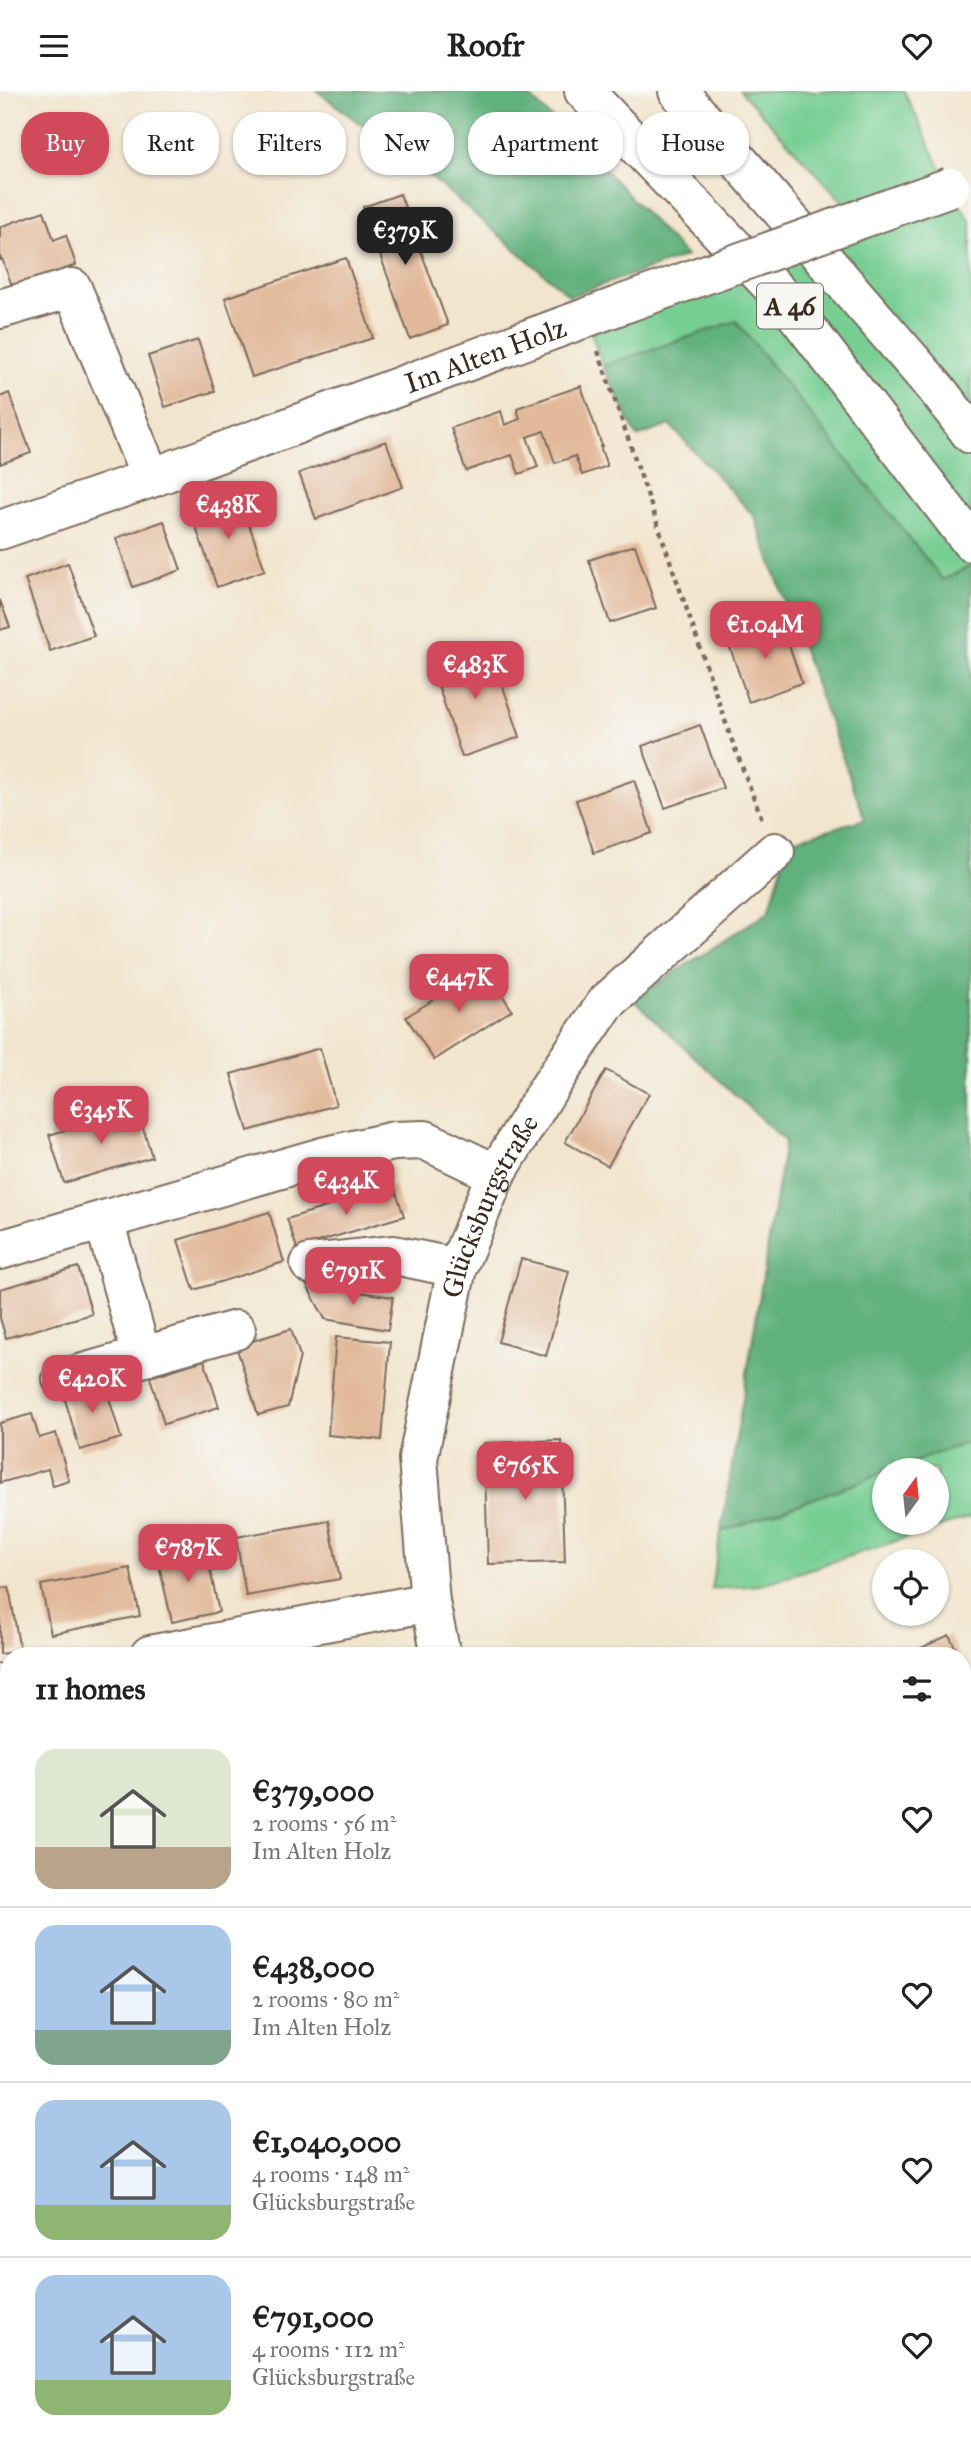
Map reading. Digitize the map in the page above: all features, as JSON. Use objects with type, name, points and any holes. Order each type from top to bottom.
[{"type":"main road","name":"A 46","points":[[584,91],[786,301],[971,542]]},
{"type":"main road","name":"A 46","points":[[678,91],[939,392],[971,434]]},
{"type":"main road","name":"Im Alten Holz","points":[[0,530],[151,478],[961,183]]},
{"type":"main road","points":[[0,309],[72,288],[151,478]]},
{"type":"main road","name":"Glücksburgstraße","points":[[440,1647],[430,1602],[418,1459],[457,1268],[496,1174],[548,1089],[606,1003],[775,852]]},
{"type":"main road","points":[[0,1250],[326,1156],[394,1141],[425,1140],[496,1174]]},
{"type":"main road","points":[[104,1220],[142,1358]]},
{"type":"main road","points":[[310,1263],[394,1255],[457,1268]]},
{"type":"main road","points":[[62,1379],[236,1330]]},
{"type":"main road","points":[[192,1647],[430,1602]]},
{"type":"path","points":[[586,318],[731,738],[775,852]]},
{"type":"green space","points":[[317,91],[524,91],[546,112],[468,112],[468,175],[610,175],[686,256],[570,296],[427,175],[454,175],[454,112],[360,112],[360,124]]},
{"type":"green space","points":[[740,91],[904,91],[950,188],[971,222],[971,566],[943,580],[736,321],[603,366],[586,318],[848,207]]},
{"type":"green space","points":[[736,321],[943,580],[971,566],[971,1441],[924,1458],[872,1458],[872,1477],[721,1532],[785,1141],[633,1000],[769,911],[789,841],[865,819],[754,516],[670,425],[637,437],[603,366]]},
{"type":"green space","points":[[971,1441],[971,1517],[949,1524],[949,1458],[924,1458]]},
{"type":"green space","points":[[872,1477],[872,1535],[915,1535],[760,1585],[711,1589],[721,1532]]},
{"type":"building","points":[[400,194],[448,325],[410,339],[363,207]]},
{"type":"building","points":[[44,211],[54,240],[66,235],[76,265],[13,288],[2,259],[0,260],[0,227]]},
{"type":"building","points":[[346,258],[373,338],[252,377],[225,298]]},
{"type":"building","points":[[198,340],[215,391],[165,407],[148,356]]},
{"type":"building","points":[[581,386],[607,466],[582,475],[575,456],[555,463],[544,431],[527,437],[538,467],[519,474],[512,455],[466,471],[451,428],[501,411],[505,425],[520,419],[517,408]]},
{"type":"building","points":[[9,393],[31,453],[0,464],[0,397]]},
{"type":"building","points":[[386,441],[403,487],[316,519],[299,473]]},
{"type":"building","points":[[239,496],[265,570],[217,587],[191,513]]},
{"type":"building","points":[[164,521],[181,570],[133,587],[116,538]]},
{"type":"building","points":[[635,545],[656,608],[610,623],[589,560]]},
{"type":"building","points":[[68,563],[94,636],[50,651],[25,579]]},
{"type":"building","points":[[0,600],[10,627],[0,630]]},
{"type":"building","points":[[780,620],[802,683],[749,702],[727,639]]},
{"type":"building","points":[[489,645],[520,737],[462,757],[431,664]]},
{"type":"building","points":[[700,725],[723,788],[665,808],[642,746]]},
{"type":"building","points":[[634,780],[652,833],[594,853],[576,800]]},
{"type":"building","points":[[484,968],[512,1010],[434,1060],[406,1017]]},
{"type":"building","points":[[320,1048],[336,1105],[248,1131],[231,1074]]},
{"type":"building","points":[[606,1070],[649,1094],[608,1166],[565,1142]]},
{"type":"building","points":[[137,1108],[152,1157],[64,1183],[49,1135]]},
{"type":"building","points":[[394,1186],[404,1216],[297,1248],[287,1219]]},
{"type":"building","points":[[269,1212],[284,1262],[194,1290],[178,1240]]},
{"type":"building","points":[[521,1259],[569,1271],[546,1356],[498,1342]]},
{"type":"building","points":[[78,1267],[92,1314],[6,1338],[0,1318],[0,1289]]},
{"type":"building","points":[[306,1284],[393,1297],[388,1330],[325,1319]]},
{"type":"building","points":[[291,1329],[300,1356],[288,1407],[258,1415],[236,1346]]},
{"type":"building","points":[[336,1337],[390,1342],[382,1440],[328,1435]]},
{"type":"building","points":[[204,1360],[219,1407],[164,1424],[150,1377]]},
{"type":"building","points":[[104,1381],[121,1438],[80,1450],[63,1393]]},
{"type":"building","points":[[32,1414],[39,1438],[56,1433],[69,1481],[53,1486],[48,1469],[0,1483],[0,1423]]},
{"type":"building","points":[[561,1440],[565,1562],[488,1564],[484,1443]]},
{"type":"building","points":[[329,1521],[340,1579],[246,1596],[236,1537]]},
{"type":"building","points":[[205,1546],[219,1612],[172,1622],[157,1556]]},
{"type":"building","points":[[130,1568],[140,1616],[51,1634],[41,1585]]},
{"type":"building","points":[[9,1587],[19,1647],[0,1647],[0,1588]]},
{"type":"building","points":[[949,1635],[955,1647],[923,1647]]}]
